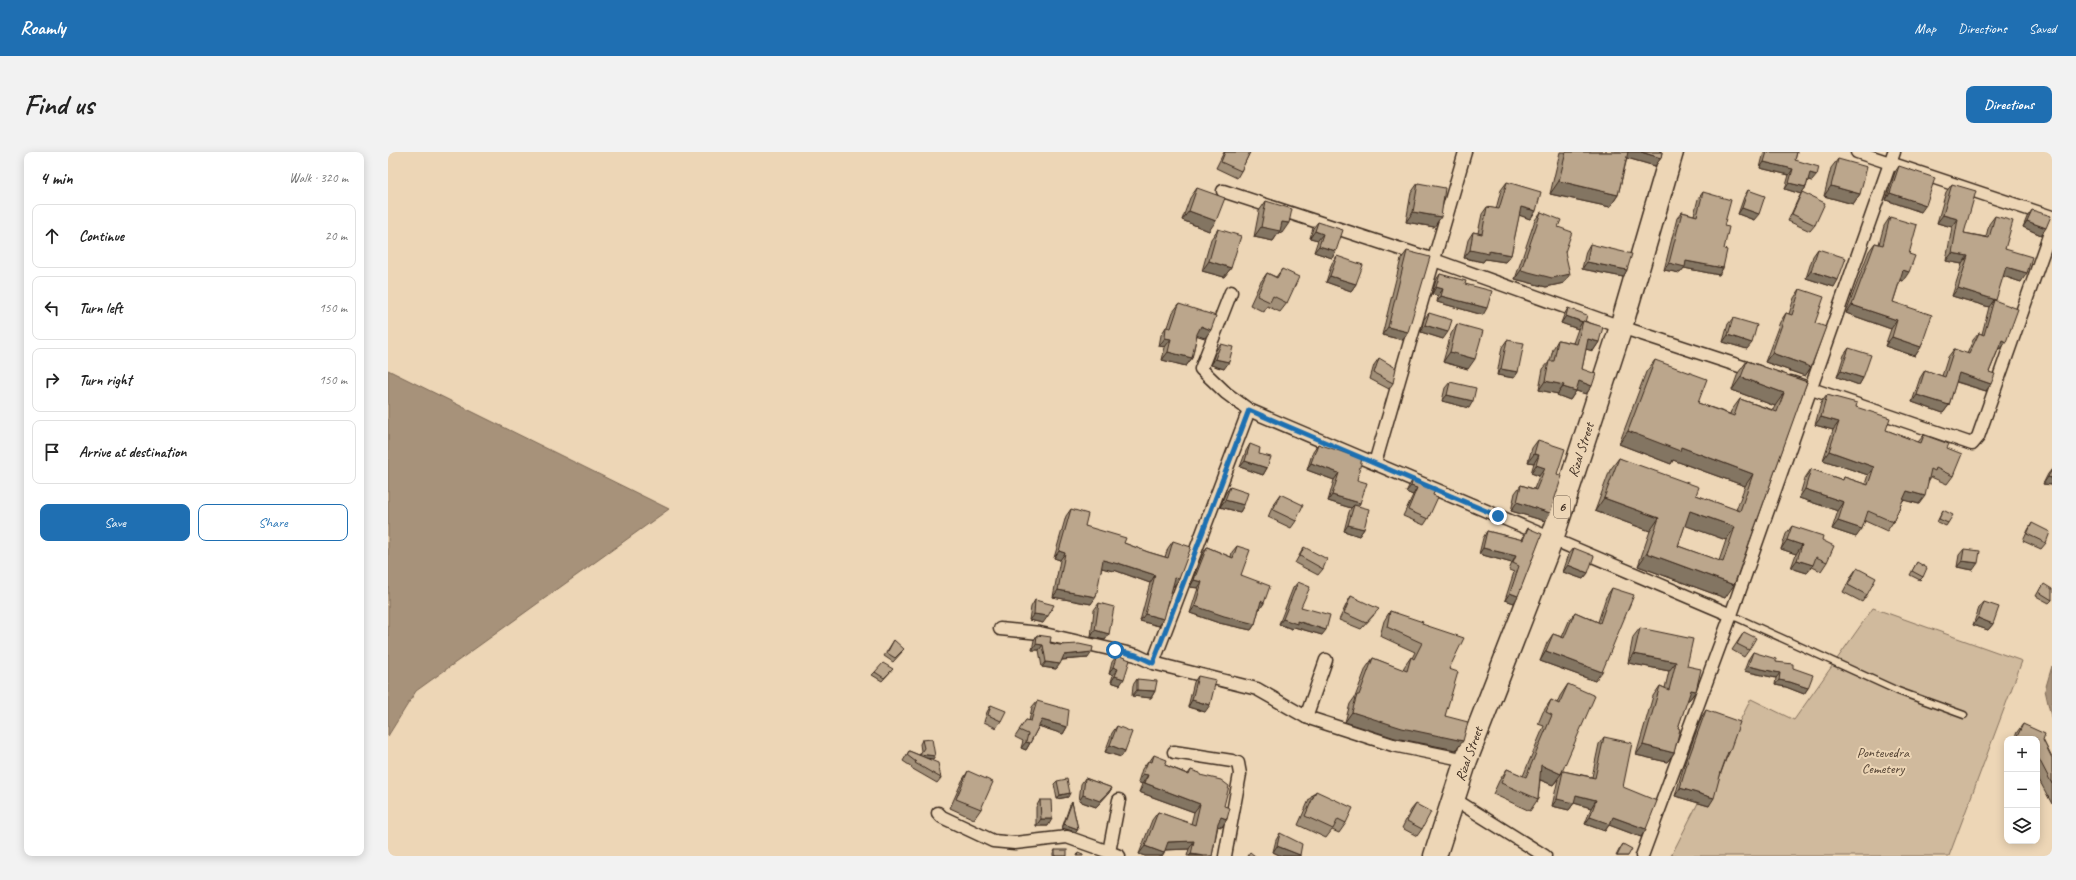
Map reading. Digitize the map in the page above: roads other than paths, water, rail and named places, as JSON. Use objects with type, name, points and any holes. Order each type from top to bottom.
[{"type":"highway","name":"Rizal Street","points":[[1435,856],[1466,760],[1552,539],[1621,327],[1672,152]]},
{"type":"street","points":[[1376,463],[1465,152]]},
{"type":"street","points":[[1857,152],[1892,157],[2052,217]]},
{"type":"street","points":[[1642,856],[1731,615],[1892,157]]},
{"type":"street","points":[[1223,191],[1434,260],[1621,327],[1810,388],[1972,444],[1978,437],[2052,226]]},
{"type":"street","points":[[1231,292],[1201,369],[1226,393],[1249,410],[1731,615]]},
{"type":"street","points":[[1153,663],[1249,410]]},
{"type":"street","points":[[1000,629],[1040,633],[1136,655],[1153,663],[1257,689],[1306,717],[1393,744],[1466,760]]},
{"type":"street","points":[[1306,717],[1326,660]]},
{"type":"street","points":[[1174,752],[1232,761],[1238,764],[1240,774],[1225,856]]},
{"type":"street","points":[[1454,799],[1545,856]]},
{"type":"street","points":[[938,813],[942,818],[993,841],[1015,843],[1067,837],[1114,854],[1119,800]]},
{"type":"lane","points":[[1731,615],[1898,691],[1964,715]]},
{"type":"park label","name":"Pontevedra Cemetery","points":[[1883,760]]}]
